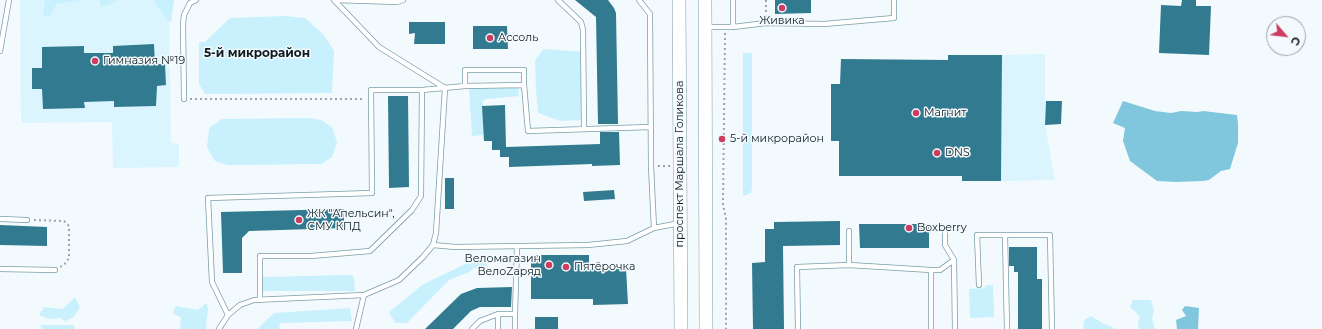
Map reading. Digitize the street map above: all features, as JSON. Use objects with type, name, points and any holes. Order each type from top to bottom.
[{"type":"main road","name":"проспект Маршала Голикова","points":[[679,0],[680,329]]},
{"type":"main road","points":[[705,0],[706,329]]},
{"type":"lane","points":[[0,51],[9,0]]},
{"type":"lane","points":[[184,99],[184,15],[190,4],[196,0]]},
{"type":"lane","points":[[334,0],[398,2],[403,0]]},
{"type":"lane","points":[[334,0],[378,47],[445,88]]},
{"type":"lane","points":[[558,0],[581,22],[584,30],[584,130]]},
{"type":"lane","points":[[639,0],[650,14],[650,127],[654,228]]},
{"type":"lane","points":[[733,0],[733,28]]},
{"type":"lane","points":[[705,27],[733,28],[766,23],[824,24],[894,18],[894,0]]},
{"type":"lane","points":[[465,86],[464,70],[524,70],[528,131],[650,127]]},
{"type":"lane","points":[[228,315],[212,282],[208,198],[372,193],[371,90],[422,90],[465,86],[524,85]]},
{"type":"lane","points":[[220,329],[228,315],[240,305],[254,300],[364,295],[399,280],[423,257],[433,245],[436,233],[445,88]]},
{"type":"lane","points":[[260,300],[260,256],[312,256],[370,251],[412,210],[421,196],[422,90]]},
{"type":"lane","points":[[0,219],[27,220]]},
{"type":"lane","points":[[433,245],[455,247],[588,245],[627,241],[654,228],[680,223]]},
{"type":"lane","points":[[945,230],[945,245],[954,260],[955,329]]},
{"type":"lane","points":[[849,231],[849,265]]},
{"type":"lane","points":[[979,285],[977,235],[1050,235],[1052,329]]},
{"type":"lane","points":[[1005,235],[1007,329]]},
{"type":"lane","points":[[515,329],[517,246]]},
{"type":"lane","points":[[798,329],[797,267],[849,265],[940,270],[954,260]]},
{"type":"lane","points":[[0,269],[55,270]]},
{"type":"lane","points":[[931,270],[931,329]]},
{"type":"lane","points":[[356,329],[364,295]]},
{"type":"lane","points":[[472,329],[480,321],[498,314],[515,314]]},
{"type":"lane","points":[[498,314],[498,329]]},
{"type":"path","points":[[766,0],[766,23]]},
{"type":"path","points":[[725,27],[723,204],[726,219],[726,329]]},
{"type":"path","points":[[184,99],[371,99]]},
{"type":"path","points":[[27,220],[64,221],[69,226],[69,258],[64,265],[55,270]]},
{"type":"shaded area","name":"Гимназия №19","points":[[20,0],[169,0],[171,143],[179,144],[179,167],[113,168],[112,122],[21,123]]},
{"type":"shaded area","points":[[45,0],[79,0],[56,4],[51,15],[43,17]]},
{"type":"shaded area","points":[[100,0],[118,0],[112,4],[101,7]]},
{"type":"shaded area","points":[[155,0],[174,0],[171,23],[155,4]]},
{"type":"shaded area","points":[[285,16],[305,18],[324,35],[334,51],[332,93],[205,94],[199,84],[199,42],[205,42],[230,18]]},
{"type":"shaded area","points":[[543,49],[585,52],[583,120],[560,121],[538,113],[535,61]]},
{"type":"shaded area","points":[[743,53],[752,53],[752,188],[751,193],[743,196]]},
{"type":"shaded area","points":[[1045,54],[1045,125],[1055,180],[1001,181],[1002,55]]},
{"type":"shaded area","points":[[518,86],[519,96],[486,99],[483,101],[483,135],[472,136],[469,88]]},
{"type":"shaded area","points":[[308,118],[321,120],[332,127],[337,142],[332,157],[321,164],[228,165],[215,161],[207,147],[209,128],[222,119]]},
{"type":"shaded area","points":[[485,262],[488,265],[474,268],[469,272],[449,280],[407,323],[395,323],[389,312],[422,285],[465,264]]},
{"type":"shaded area","points":[[350,275],[354,277],[355,291],[261,291],[261,277]]},
{"type":"shaded area","points":[[993,285],[994,317],[970,318],[969,289],[985,288],[985,286]]},
{"type":"shaded area","points":[[75,297],[80,307],[74,317],[65,321],[60,318],[49,319],[39,315],[44,307],[63,309]]},
{"type":"shaded area","points":[[1133,300],[1151,300],[1154,310],[1152,319],[1155,329],[1139,329],[1138,322],[1140,316],[1130,307]]},
{"type":"shaded area","points":[[207,303],[208,309],[206,329],[180,329],[181,318],[173,313],[176,306],[198,310]]},
{"type":"shaded area","points":[[350,308],[352,321],[280,323],[279,329],[257,329],[274,313]]},
{"type":"shaded area","points":[[1091,316],[1114,329],[1083,329],[1084,320]]},
{"type":"shaded area","points":[[40,325],[74,325],[74,329],[42,329]]},
{"type":"water","points":[[1123,101],[1155,111],[1171,113],[1181,111],[1203,111],[1237,115],[1238,143],[1230,169],[1221,171],[1209,180],[1203,181],[1157,181],[1130,161],[1123,141],[1125,128],[1113,123]]},
{"type":"water","points":[[1185,306],[1199,308],[1198,329],[1177,329],[1176,320],[1186,316],[1182,310]]},
{"type":"building","points":[[575,0],[608,0],[616,13],[618,124],[598,124],[596,17]]},
{"type":"building","points":[[775,0],[811,0],[811,13],[775,14]]},
{"type":"building","points":[[1182,0],[1196,0],[1196,6],[1211,6],[1209,55],[1159,53],[1161,5],[1181,6]]},
{"type":"building","points":[[409,22],[445,22],[445,44],[414,44],[415,33],[409,34]]},
{"type":"building","name":"Ассоль","points":[[473,26],[507,26],[508,49],[473,49]]},
{"type":"building","points":[[154,44],[155,64],[165,64],[166,85],[157,86],[156,106],[114,107],[114,101],[84,102],[85,108],[43,109],[42,89],[32,89],[32,68],[42,68],[42,47],[84,46],[84,53],[113,53],[113,46]]},
{"type":"building","name":"Магнит","points":[[948,55],[1002,55],[1001,181],[962,181],[962,176],[839,176],[839,141],[831,141],[831,84],[840,84],[841,59],[948,60]]},
{"type":"building","points":[[388,96],[408,96],[409,187],[389,188]]},
{"type":"building","points":[[1046,101],[1062,101],[1061,124],[1045,125]]},
{"type":"building","points":[[505,105],[506,147],[600,144],[600,132],[619,132],[620,165],[592,166],[592,164],[509,167],[509,157],[500,157],[500,150],[492,150],[492,141],[484,141],[482,106]]},
{"type":"building","points":[[445,178],[454,178],[454,209],[445,209]]},
{"type":"building","points":[[614,190],[615,199],[584,201],[583,192]]},
{"type":"building","points":[[344,209],[344,228],[249,231],[242,238],[242,273],[223,273],[221,212]]},
{"type":"building","points":[[840,221],[840,245],[783,246],[784,329],[753,329],[752,263],[765,262],[765,229],[774,229],[774,222]]},
{"type":"building","points":[[859,224],[929,224],[929,248],[860,248]]},
{"type":"building","points":[[0,225],[47,227],[47,246],[0,245]]},
{"type":"building","points":[[1009,247],[1037,247],[1037,279],[1042,279],[1042,329],[1018,329],[1018,272],[1014,272],[1014,266],[1009,266]]},
{"type":"building","points":[[531,255],[589,255],[589,269],[626,268],[628,304],[593,305],[593,299],[531,299]]},
{"type":"building","points":[[512,287],[511,307],[480,307],[471,311],[453,329],[425,329],[461,294],[477,288]]},
{"type":"building","points":[[535,317],[558,317],[558,329],[535,329]]},
{"type":"place","name":"Живика","points":[[782,8]]},
{"type":"place","name":"Ассоль","points":[[490,38]]},
{"type":"place","name":"Гимназия №19","points":[[95,61]]},
{"type":"place","name":"Магнит","points":[[916,113]]},
{"type":"place","name":"5-й микрорайон","points":[[722,139]]},
{"type":"place","name":"DNS","points":[[937,153]]},
{"type":"place","name":"ЖК \"Апельсин\", СМУ КПД","points":[[299,220]]},
{"type":"place","name":"Boxberry","points":[[909,228]]},
{"type":"place","name":"Веломагазин ВелоZаряд","points":[[549,265]]},
{"type":"place","name":"Пятёрочка","points":[[566,267]]},
{"type":"district","name":"5-й микрорайон","points":[[257,53]]}]
